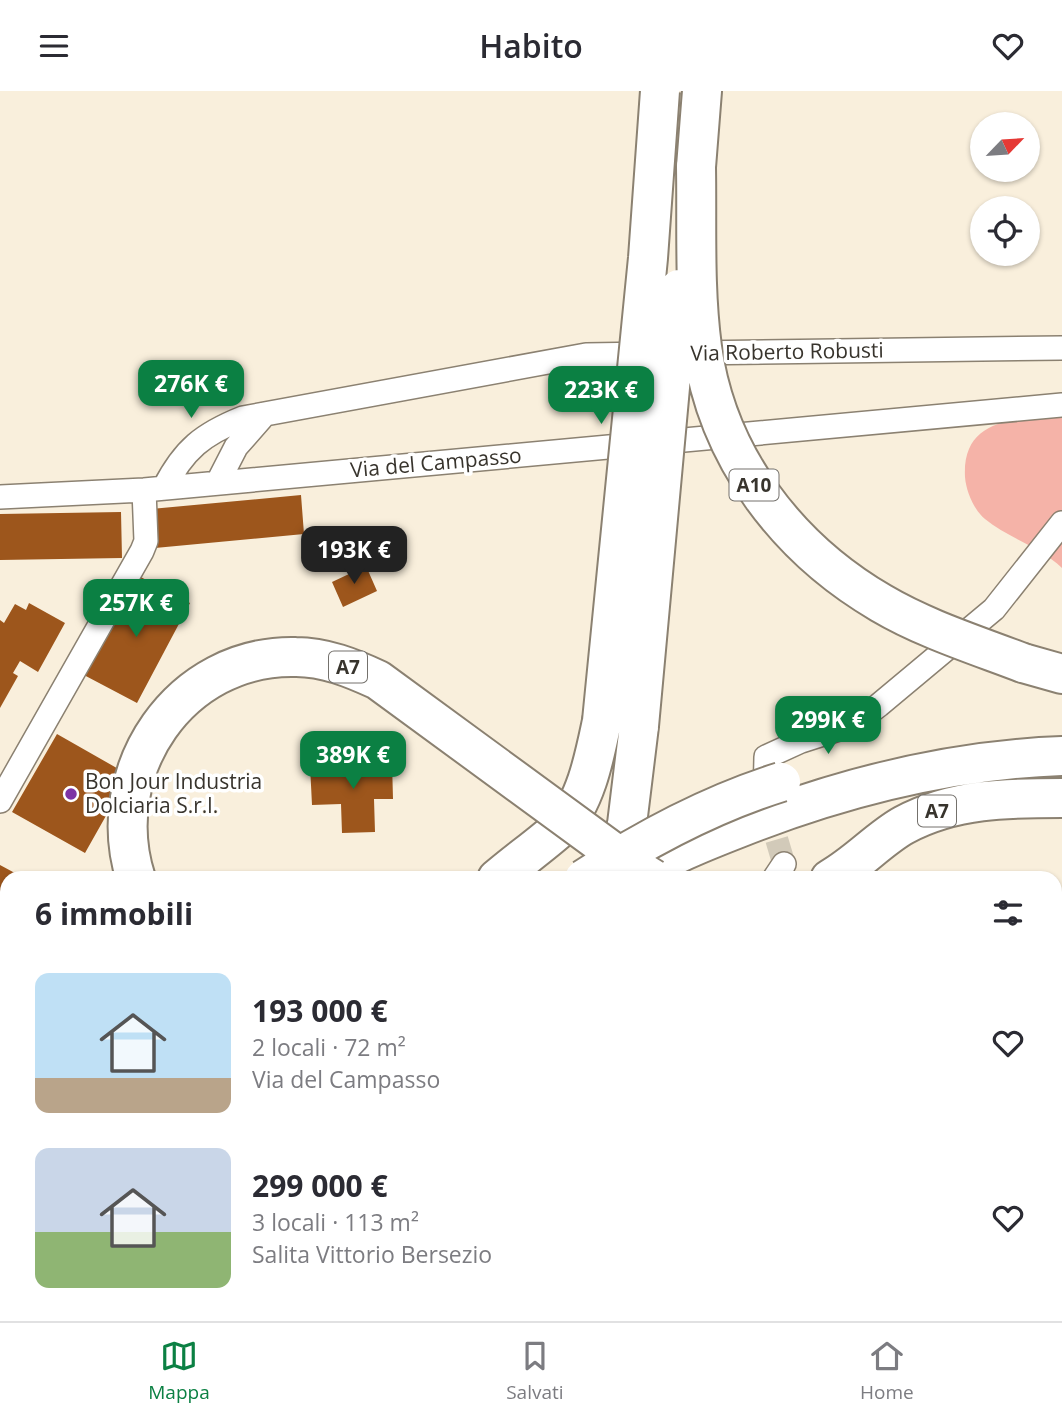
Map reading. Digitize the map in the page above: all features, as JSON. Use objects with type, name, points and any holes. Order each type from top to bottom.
[{"type":"highway","points":[[507,871],[563,825],[593,766],[602,721],[648,258],[660,91]]},
{"type":"highway","name":"A10","points":[[613,871],[627,824],[639,726],[678,295],[696,167],[702,91]]},
{"type":"highway","name":"A10","points":[[696,167],[698,313],[702,349],[719,417],[747,476],[782,524],[806,548],[856,588],[909,618],[1023,663],[1062,674]]},
{"type":"highway","name":"A7","points":[[134,871],[127,841],[129,797],[142,755],[166,717],[181,701],[218,675],[256,661],[297,657],[337,663],[377,680],[640,871]]},
{"type":"highway","points":[[596,871],[634,846],[697,815],[773,792],[859,759],[979,739],[1062,732]]},
{"type":"highway","name":"A7","points":[[648,871],[709,840],[810,801],[857,787],[975,763],[1062,756]]},
{"type":"highway","name":"A7","points":[[842,871],[902,826],[935,811],[967,803],[1009,798],[1062,798]]},
{"type":"street","name":"Via Roberto Robusti","points":[[154,489],[199,441],[225,425],[243,418],[586,355],[1062,348]]},
{"type":"street","name":"Via del Campasso","points":[[0,497],[154,489],[1062,405]]},
{"type":"street","points":[[218,482],[236,447],[265,414]]},
{"type":"street","points":[[0,801],[142,551],[154,489]]},
{"type":"street","points":[[773,792],[766,757],[801,741],[854,724],[879,705],[994,608],[1062,523]]},
{"type":"shaded area","points":[[1062,414],[1062,568],[1044,554],[985,519],[971,500],[965,477],[966,457],[973,442],[983,432],[1011,420]]},
{"type":"building","points":[[301,495],[304,534],[155,548],[151,509]]},
{"type":"building","points":[[121,512],[122,558],[0,560],[0,514]]},
{"type":"building","points":[[366,566],[377,591],[343,607],[332,582]]},
{"type":"building","points":[[135,574],[190,603],[137,703],[82,674]]},
{"type":"building","points":[[29,603],[65,623],[38,672],[20,661],[13,673],[18,676],[0,708],[0,620],[4,623],[15,604],[26,610]]},
{"type":"building","name":"Bon Jour Industria Dolciaria S.r.l.","points":[[57,734],[129,775],[85,853],[12,812]]},
{"type":"building","points":[[392,762],[393,799],[374,799],[375,832],[342,833],[341,804],[312,805],[310,765]]},
{"type":"building","points":[[0,865],[11,871],[0,871]]},
{"type":"tunnel","points":[[767,807],[784,864]]},
{"type":"place","name":"Bon Jour Industria Dolciaria S.r.l.","points":[[71,794]]}]
